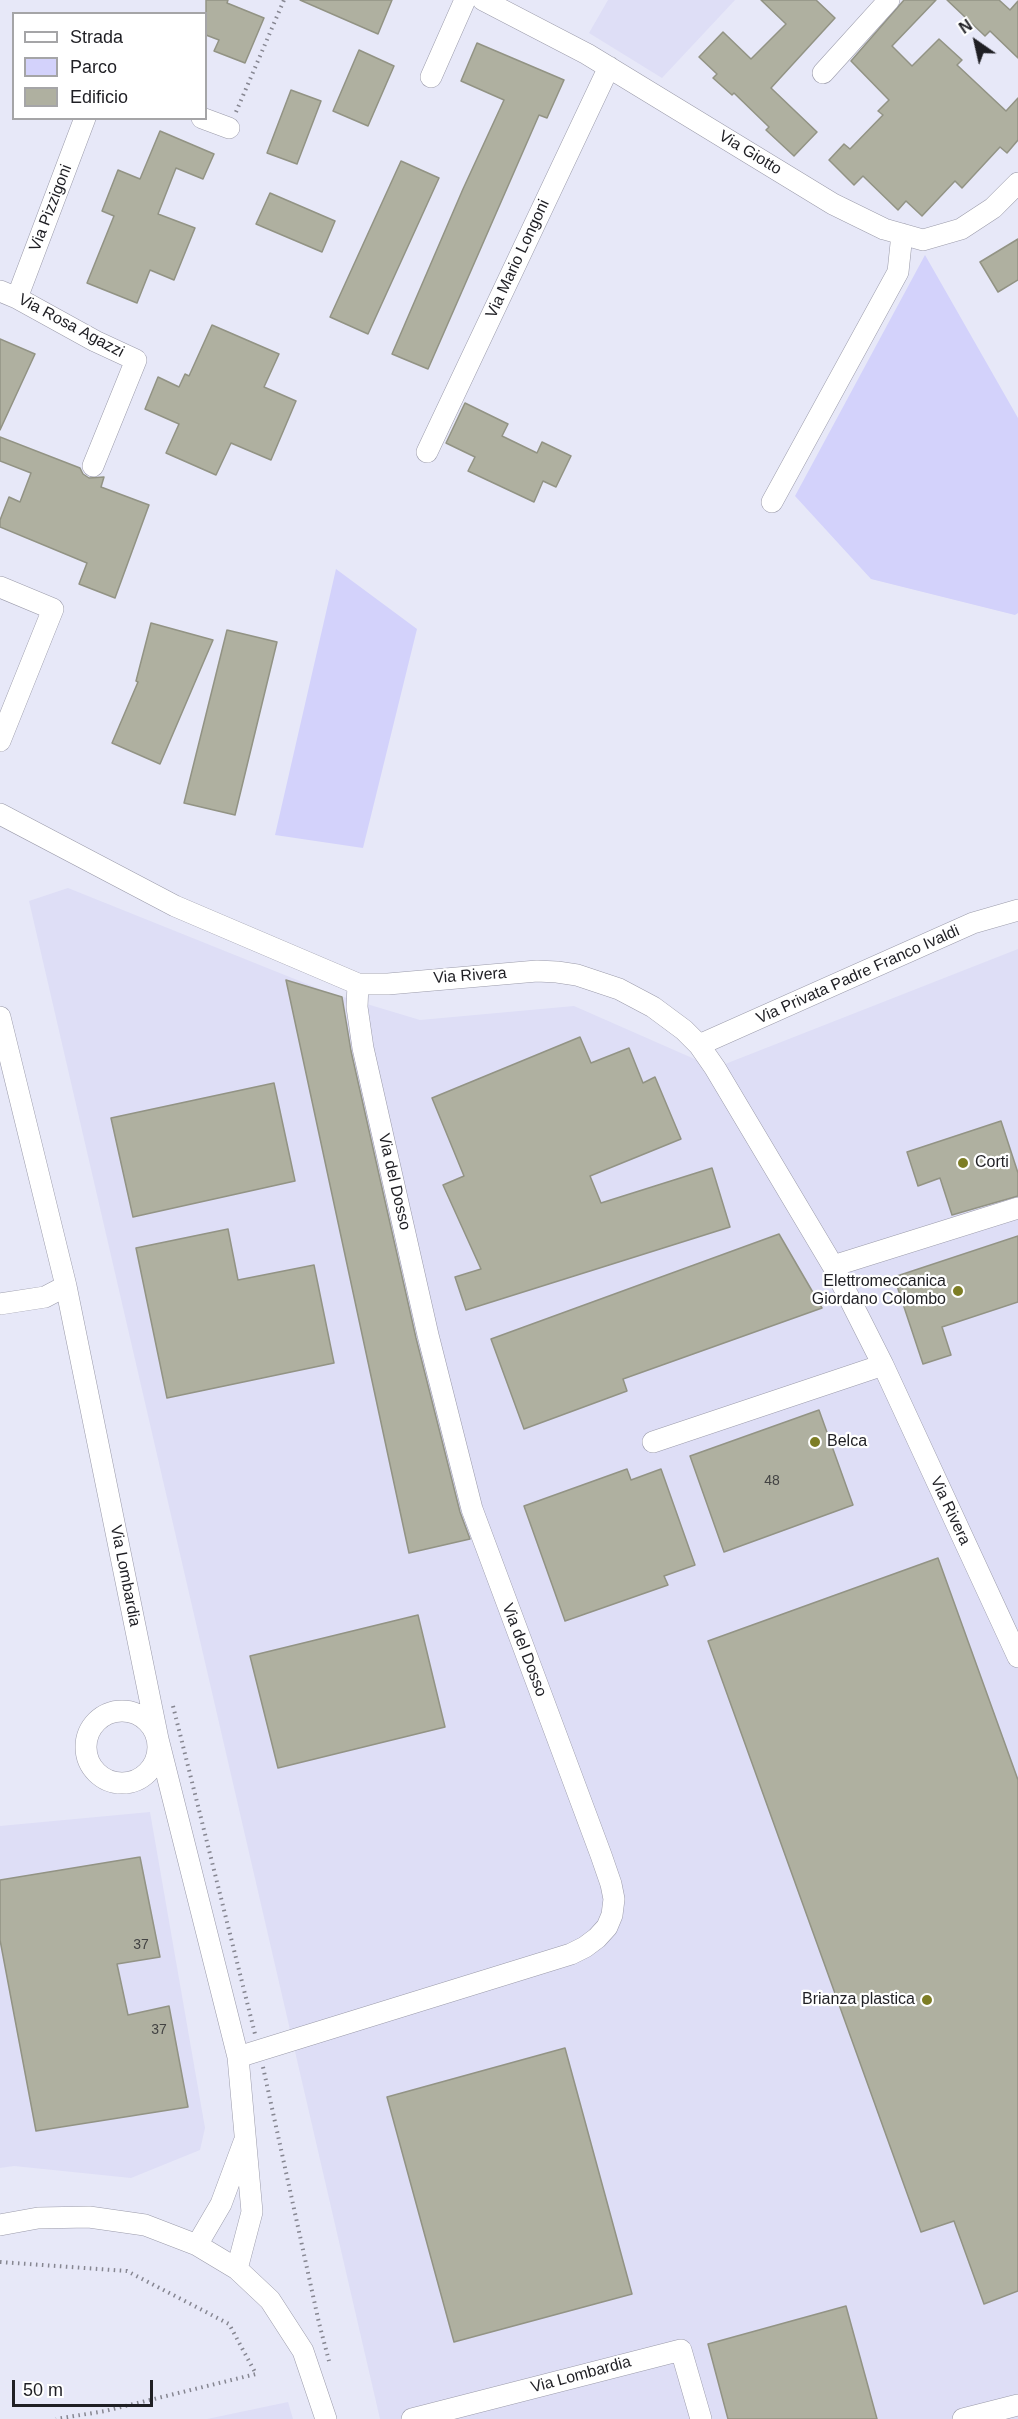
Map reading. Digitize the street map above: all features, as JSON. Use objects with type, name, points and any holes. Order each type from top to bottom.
[{"type":"street","points":[[431,77],[465,0]]},
{"type":"street","name":"Via Giotto","points":[[483,0],[609,67],[833,204],[884,229],[923,240],[961,229],[993,208],[1018,183]]},
{"type":"street","points":[[823,73],[889,0]]},
{"type":"street","name":"Via Mario Longoni","points":[[427,452],[609,67]]},
{"type":"street","name":"Via Pizzigoni","points":[[9,294],[84,120]]},
{"type":"street","points":[[207,120],[229,128]]},
{"type":"street","points":[[772,502],[898,272],[902,234]]},
{"type":"street","name":"Via Rosa Agazzi","points":[[9,294],[94,341],[136,360],[93,466]]},
{"type":"street","points":[[0,587],[57,611],[21,697],[16,724],[0,741]]},
{"type":"street","name":"Via Rivera","points":[[0,814],[175,906],[358,984],[372,985],[537,971],[577,975],[619,989],[653,1007],[684,1030],[715,1068],[833,1266],[883,1365],[1018,1657]]},
{"type":"street","name":"Via Privata Padre Franco Ivaldi","points":[[699,1046],[973,923],[1018,910]]},
{"type":"street","name":"Via del Dosso","points":[[238,2057],[571,1954],[585,1947],[608,1927],[614,1899],[602,1855],[472,1509],[428,1335],[363,1047],[357,1007],[358,984]]},
{"type":"street","name":"Via Lombardia","points":[[0,1017],[66,1286],[158,1739],[238,2057],[252,2212],[237,2269]]},
{"type":"street","points":[[833,1266],[1018,1208]]},
{"type":"street","points":[[0,1297],[66,1286]]},
{"type":"street","points":[[0,1304],[45,1297],[66,1286]]},
{"type":"street","points":[[653,1442],[883,1365]]},
{"type":"street","points":[[197,2245],[221,2204],[246,2135]]},
{"type":"street","points":[[0,2224],[38,2218],[89,2217],[145,2225],[197,2245],[237,2269],[270,2300],[303,2351],[326,2419]]},
{"type":"street","name":"Via Lombardia","points":[[412,2419],[681,2350],[701,2419]]},
{"type":"street","points":[[963,2419],[1018,2405]]},
{"type":"path","points":[[229,128],[284,0]]},
{"type":"path","points":[[173,1704],[259,2050],[330,2366]]},
{"type":"path","points":[[0,2262],[127,2271],[229,2324],[256,2374],[105,2410],[56,2419]]},
{"type":"shaded area","points":[[608,0],[735,0],[662,78],[589,33]]},
{"type":"shaded area","points":[[68,888],[327,992],[420,1020],[574,1006],[715,1068],[1018,949],[1018,2419],[380,2419],[29,901]]},
{"type":"shaded area","points":[[150,1812],[205,2128],[200,2150],[131,2178],[14,2166],[0,2168],[0,1826]]},
{"type":"shaded area","points":[[288,2402],[293,2419],[207,2419]]},
{"type":"green space","points":[[925,255],[1018,418],[1018,613],[1015,615],[871,579],[795,496]]},
{"type":"green space","points":[[336,569],[417,629],[363,848],[275,835]]},
{"type":"building","points":[[206,0],[228,0],[227,3],[264,18],[245,63],[214,51],[219,40],[207,35]]},
{"type":"building","points":[[300,0],[392,0],[378,34]]},
{"type":"building","points":[[761,0],[816,0],[835,18],[771,88],[817,132],[794,156],[766,130],[769,127],[734,93],[732,95],[713,78],[717,74],[699,57],[723,32],[751,59],[786,24]]},
{"type":"building","points":[[904,0],[936,0],[892,46],[912,66],[939,39],[962,60],[957,65],[1006,111],[1018,98],[1018,140],[1007,153],[1000,147],[962,188],[955,181],[922,216],[906,201],[898,210],[863,176],[854,185],[829,160],[844,144],[850,149],[883,115],[878,111],[889,100],[851,61]]},
{"type":"building","points":[[947,0],[999,0],[1010,10],[1018,1],[1018,58],[990,31],[985,36]]},
{"type":"building","points":[[477,43],[564,80],[547,118],[539,115],[428,369],[392,354],[504,100],[461,81]]},
{"type":"building","points":[[359,50],[394,66],[368,126],[333,111]]},
{"type":"building","points":[[291,90],[321,101],[297,164],[267,153]]},
{"type":"building","points":[[160,131],[214,154],[203,179],[176,168],[158,214],[195,228],[174,280],[150,270],[137,303],[87,283],[114,216],[102,211],[118,170],[140,179]]},
{"type":"building","points":[[401,161],[439,178],[368,334],[330,317]]},
{"type":"building","points":[[270,193],[335,221],[322,252],[256,224]]},
{"type":"building","points":[[1018,239],[1018,280],[998,292],[980,262]]},
{"type":"building","points":[[212,325],[279,354],[264,387],[296,401],[271,460],[231,443],[216,475],[166,453],[179,424],[145,409],[158,377],[179,387],[185,374],[189,376]]},
{"type":"building","points":[[0,339],[35,354],[0,430]]},
{"type":"building","points":[[465,403],[508,424],[502,436],[537,453],[542,442],[571,456],[556,487],[543,481],[534,502],[468,471],[475,457],[446,443]]},
{"type":"building","points":[[0,437],[80,468],[89,478],[104,477],[101,487],[149,505],[115,598],[79,584],[87,563],[0,527],[0,520],[9,497],[20,502],[31,473],[0,461]]},
{"type":"building","points":[[151,623],[213,640],[160,764],[112,743],[138,682],[136,681]]},
{"type":"building","points":[[227,630],[277,642],[235,815],[184,803]]},
{"type":"building","points":[[286,980],[342,997],[351,1051],[416,1338],[460,1512],[470,1539],[409,1553]]},
{"type":"building","points":[[580,1037],[591,1063],[629,1048],[643,1083],[655,1077],[681,1139],[590,1176],[601,1203],[712,1168],[730,1227],[466,1310],[455,1277],[481,1269],[443,1185],[464,1176],[432,1098]]},
{"type":"building","points":[[274,1083],[295,1181],[133,1217],[111,1118]]},
{"type":"building","name":"Corti","points":[[1001,1121],[1018,1173],[1018,1196],[952,1215],[940,1178],[918,1186],[907,1152]]},
{"type":"building","points":[[228,1229],[238,1280],[314,1265],[334,1363],[167,1398],[136,1248]]},
{"type":"building","points":[[779,1234],[822,1308],[623,1379],[627,1391],[524,1429],[491,1339]]},
{"type":"building","name":"Elettromeccanica Giordano Colombo","points":[[1018,1236],[1018,1302],[942,1327],[951,1355],[923,1364],[894,1277]]},
{"type":"building","points":[[819,1410],[853,1505],[724,1552],[690,1456]]},
{"type":"building","points":[[627,1469],[631,1480],[661,1469],[695,1565],[664,1576],[668,1585],[565,1621],[524,1506]]},
{"type":"building","name":"Brianza plastica","points":[[938,1558],[1018,1780],[1018,2291],[984,2304],[954,2221],[921,2232],[708,1641]]},
{"type":"building","points":[[418,1615],[445,1727],[278,1768],[250,1656]]},
{"type":"building","points":[[140,1857],[160,1957],[117,1964],[128,2015],[169,2006],[188,2107],[36,2131],[0,1940],[0,1880]]},
{"type":"building","points":[[565,2048],[632,2294],[454,2342],[387,2097]]},
{"type":"building","points":[[846,2306],[877,2419],[728,2419],[708,2344]]},
{"type":"place","name":"Corti","points":[[963,1163]]},
{"type":"place","name":"Elettromeccanica Giordano Colombo","points":[[958,1291]]},
{"type":"place","name":"Belca","points":[[815,1442]]},
{"type":"place","name":"Brianza plastica","points":[[927,2000]]}]
